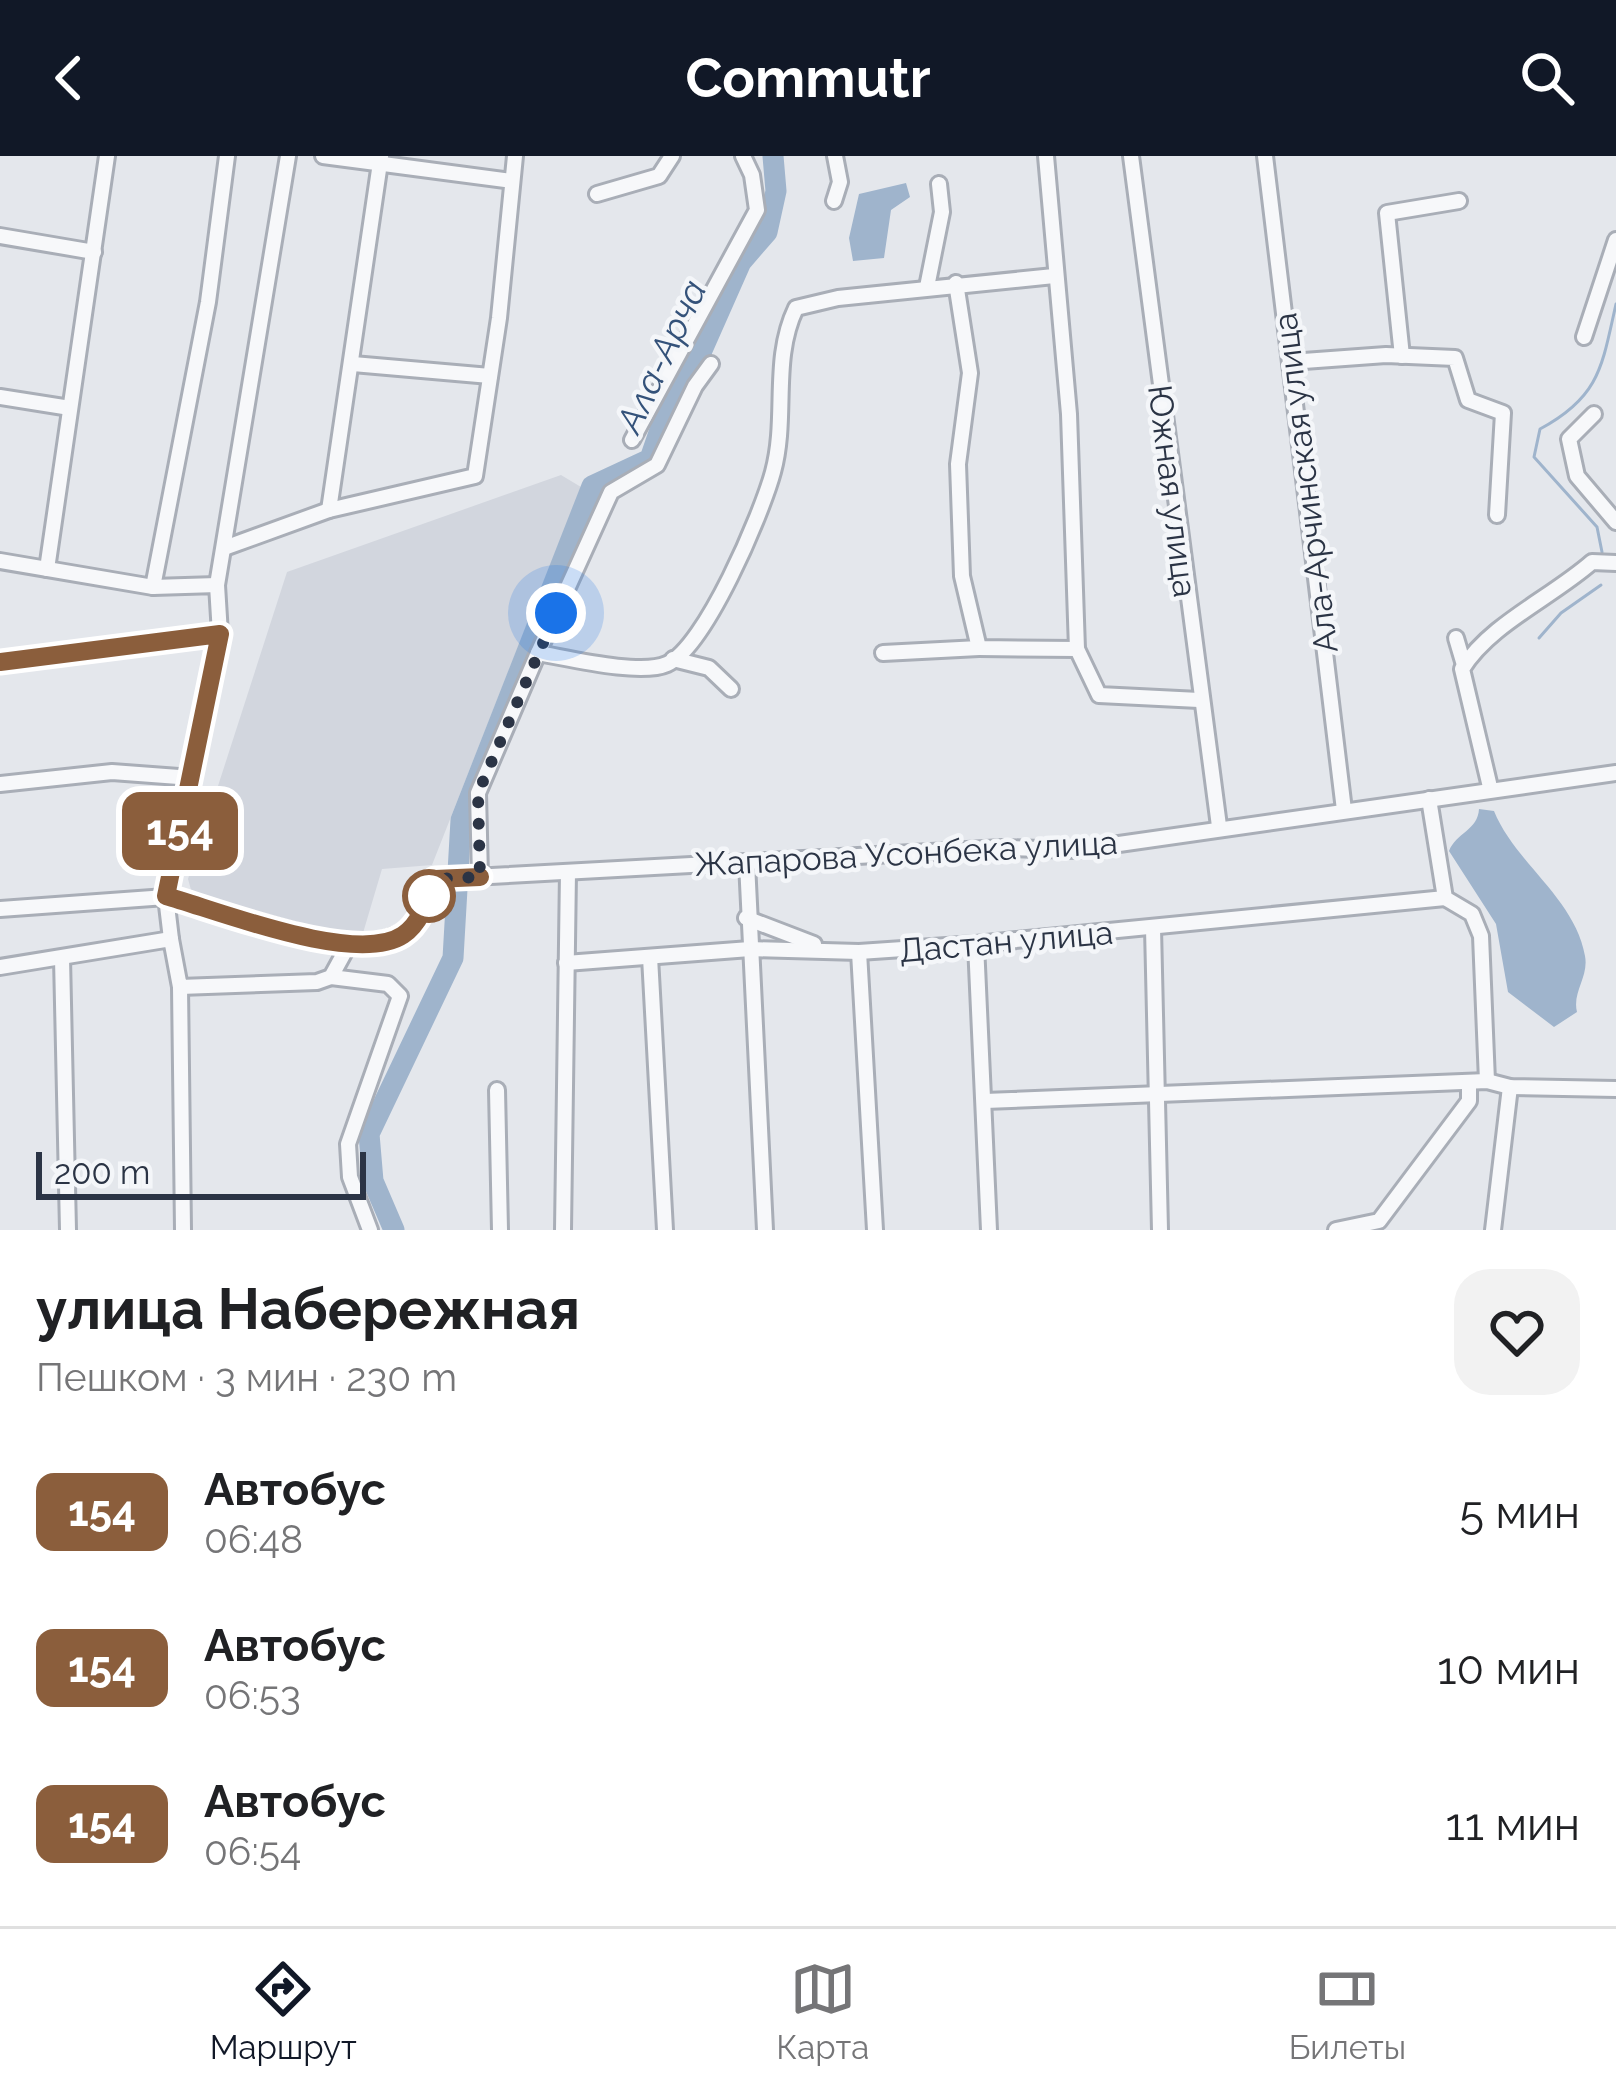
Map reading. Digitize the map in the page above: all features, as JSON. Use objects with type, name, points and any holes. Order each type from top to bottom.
[{"type":"street","points":[[47,569],[107,156]]},
{"type":"street","points":[[153,587],[208,302],[227,156]]},
{"type":"street","points":[[183,1230],[180,987],[166,896],[220,634],[217,586],[288,156]]},
{"type":"street","points":[[323,156],[381,160],[512,181]]},
{"type":"street","points":[[227,547],[329,511],[475,476],[514,156]]},
{"type":"street","points":[[597,194],[659,176],[672,156]]},
{"type":"street","points":[[632,440],[757,209],[752,175],[743,156]]},
{"type":"street","points":[[834,200],[840,182],[835,156]]},
{"type":"street","points":[[1046,156],[1070,414],[1077,649],[1099,694],[1199,700]]},
{"type":"street","name":"Южная улица","points":[[1131,156],[1199,700],[1220,826]]},
{"type":"street","name":"Ала-Арчинская улица","points":[[1265,156],[1344,810]]},
{"type":"street","points":[[329,511],[381,160]]},
{"type":"street","points":[[927,287],[942,212],[939,184]]},
{"type":"street","points":[[1402,356],[1387,213],[1460,201]]},
{"type":"street","points":[[0,236],[94,252]]},
{"type":"street","points":[[1584,337],[1616,240]]},
{"type":"street","points":[[538,653],[628,666],[666,665],[694,641],[774,470],[783,336],[796,308],[956,283],[1054,276]]},
{"type":"street","points":[[956,283],[970,373],[958,464],[962,577],[979,648]]},
{"type":"street","points":[[1290,362],[1454,358],[1468,400],[1503,412],[1498,515]]},
{"type":"street","points":[[353,364],[490,376]]},
{"type":"street","points":[[480,877],[478,793],[538,653],[611,492],[657,465],[694,386],[711,364]]},
{"type":"street","points":[[0,397],[70,408]]},
{"type":"street","points":[[1594,414],[1569,439],[1577,476],[1616,522]]},
{"type":"street","points":[[0,561],[153,587],[217,586]]},
{"type":"street","points":[[1464,665],[1478,643],[1553,596],[1592,562],[1616,562]]},
{"type":"street","points":[[0,662],[220,634]]},
{"type":"street","points":[[1456,638],[1490,787]]},
{"type":"street","points":[[883,653],[1077,649]]},
{"type":"street","points":[[673,659],[709,668],[731,689]]},
{"type":"street","points":[[0,784],[112,772],[192,778]]},
{"type":"street","name":"Жапарова Усонбека улица","points":[[349,946],[393,940],[408,932],[435,879],[1003,848],[1077,850],[1220,826],[1429,800],[1490,787],[1616,773]]},
{"type":"street","points":[[1429,800],[1445,898],[1472,914],[1481,936],[1487,1082]]},
{"type":"street","points":[[747,862],[746,918],[765,1230]]},
{"type":"street","points":[[563,1230],[568,872]]},
{"type":"street","points":[[0,910],[166,896],[349,946],[331,977]]},
{"type":"street","name":"Дастан улица","points":[[566,963],[750,949],[859,952],[976,944],[1445,898]]},
{"type":"street","points":[[746,918],[840,950]]},
{"type":"street","points":[[1153,928],[1160,1230]]},
{"type":"street","points":[[0,967],[171,939]]},
{"type":"street","points":[[976,944],[989,1230]]},
{"type":"street","points":[[859,952],[875,1230]]},
{"type":"street","points":[[650,957],[664,1230]]},
{"type":"street","points":[[62,958],[68,1230]]},
{"type":"street","points":[[180,987],[331,977],[388,984],[400,996],[348,1144],[350,1177],[370,1230]]},
{"type":"street","points":[[1336,1230],[1379,1221],[1469,1101],[1469,1082]]},
{"type":"street","points":[[986,1101],[1469,1082],[1616,1090]]},
{"type":"street","points":[[1493,1230],[1510,1087]]},
{"type":"street","points":[[497,1090],[500,1230]]},
{"type":"shaded area","points":[[561,475],[581,487],[432,865],[382,869],[363,933],[313,932],[193,897],[188,879],[287,572]]},
{"type":"water","points":[[906,183],[910,197],[891,210],[884,258],[853,261],[849,238],[859,194]]},
{"type":"water","points":[[1479,809],[1494,811],[1579,935],[1586,964],[1577,1012],[1554,1027],[1508,992],[1496,924],[1449,851],[1475,822]]},
{"type":"waterway","name":"Ала-Арча","points":[[394,1230],[373,1181],[369,1134],[453,958],[461,820],[592,486],[650,459],[673,392],[695,366],[741,262],[767,232],[776,191],[773,156]]},
{"type":"waterway","points":[[1602,552],[1597,527],[1534,457],[1540,429],[1575,405],[1595,378],[1616,304]]},
{"type":"waterway","points":[[1539,638],[1561,613],[1601,585]]},
{"type":"bus line","name":"154","points":[[0,662],[220,634],[166,896],[349,946],[393,940],[408,932],[435,879],[480,877]]},
{"type":"route","points":[[429,896],[422,912],[435,879],[480,877],[478,793],[556,613]]}]
